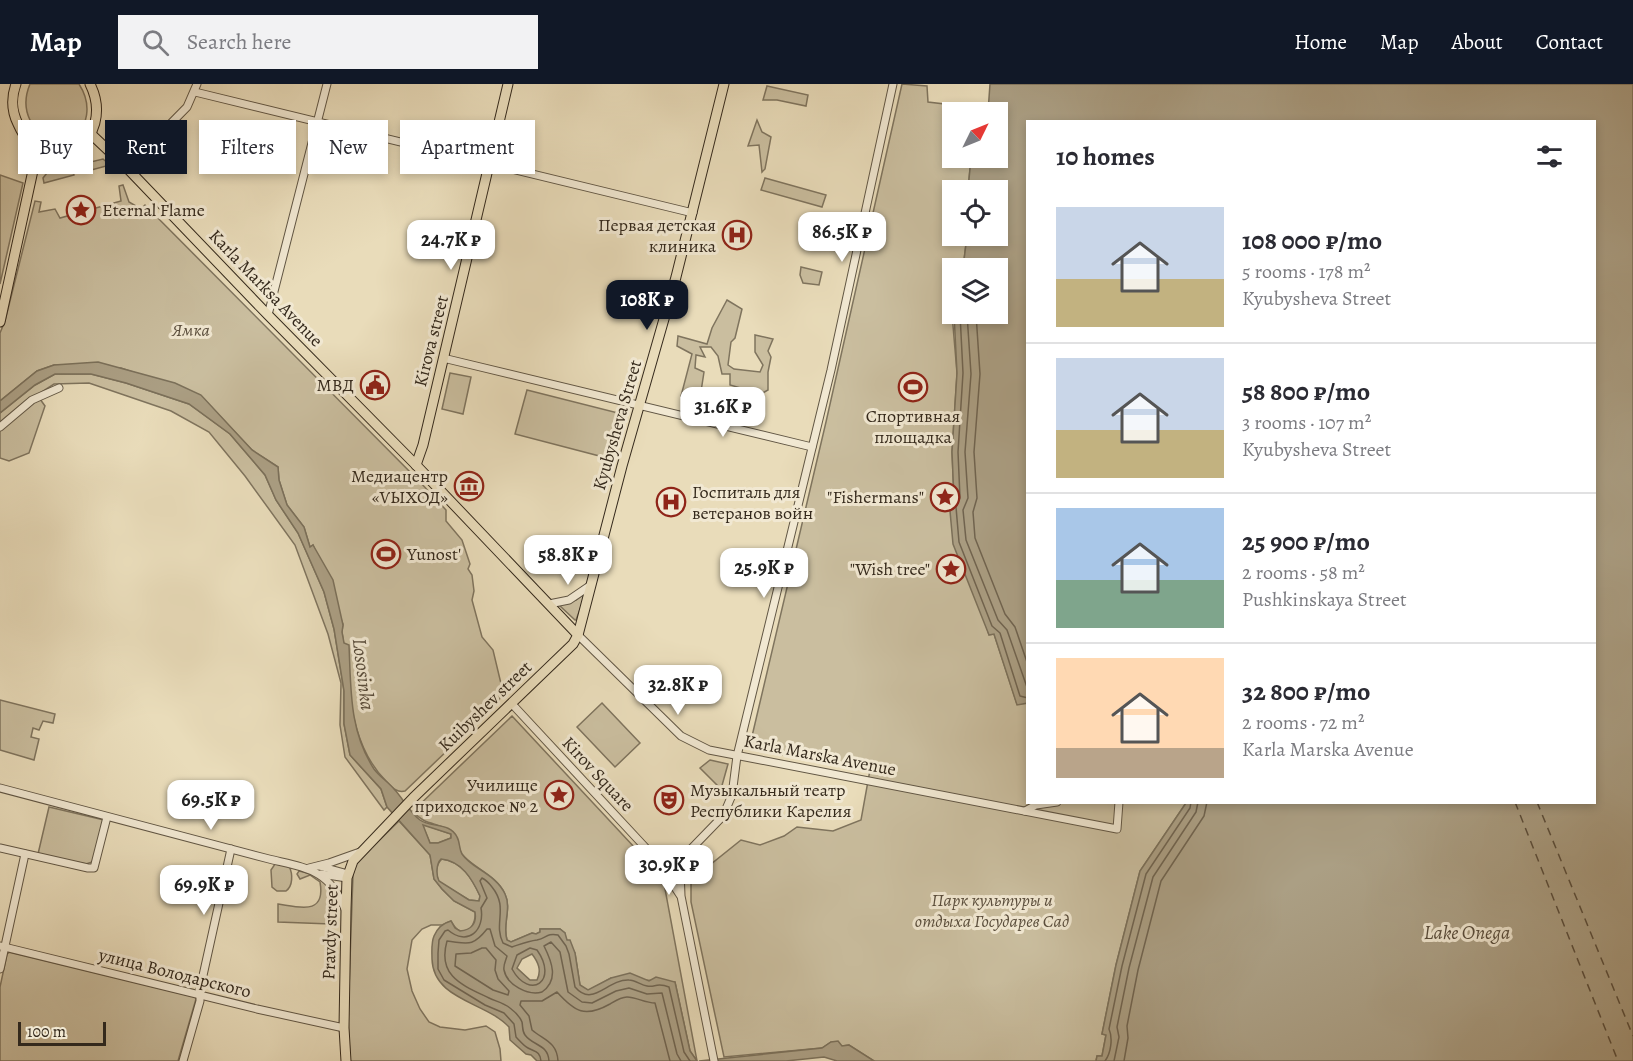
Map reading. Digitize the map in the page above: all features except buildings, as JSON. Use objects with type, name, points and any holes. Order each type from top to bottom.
[{"type":"main road","points":[[16,84],[12,105],[18,123]]},
{"type":"main road","points":[[90,84],[96,102],[93,129]]},
{"type":"main road","name":"Kirova street","points":[[499,120],[508,84]]},
{"type":"main road","name":"Kyubysheva Street","points":[[578,635],[693,213],[724,84]]},
{"type":"main road","name":"Karla Marksa Avenue","points":[[93,136],[105,147]]},
{"type":"main road","points":[[0,322],[32,174]]},
{"type":"main road","name":"Karla Marksa Avenue","points":[[133,174],[416,465]]},
{"type":"main road","name":"Kirova street","points":[[416,465],[423,445],[486,174]]},
{"type":"main road","name":"Karla Marska Avenue","points":[[416,465],[578,635]]},
{"type":"main road","name":"Kuibyshev street","points":[[390,820],[573,644],[578,635]]},
{"type":"main road","name":"Pravdy street","points":[[346,1061],[344,1028],[348,876],[353,861],[390,820]]},
{"type":"street","points":[[318,120],[327,84]]},
{"type":"street","points":[[714,1061],[681,896],[680,868],[682,860],[690,850],[723,816],[732,795],[737,756],[812,447],[893,84]]},
{"type":"street","points":[[174,120],[187,107],[196,88],[310,120]]},
{"type":"street","points":[[268,315],[308,157]]},
{"type":"street","points":[[534,174],[693,213]]},
{"type":"street","points":[[443,358],[812,447]]},
{"type":"street","points":[[0,427],[32,400],[58,388]]},
{"type":"street","points":[[549,604],[569,600],[593,584]]},
{"type":"street","name":"Karla Marska Avenue","points":[[578,635],[681,736],[709,750],[1117,829],[1119,804]]},
{"type":"street","name":"Kirov Square","points":[[512,704],[657,860],[681,896]]},
{"type":"street","points":[[0,788],[231,849],[348,876]]},
{"type":"street","points":[[1025,811],[1043,804]]},
{"type":"street","points":[[0,848],[94,868],[107,817]]},
{"type":"street","points":[[183,1061],[200,995],[231,849]]},
{"type":"street","points":[[320,870],[360,852]]},
{"type":"street","points":[[0,969],[2,946],[26,854]]},
{"type":"street","points":[[320,870],[338,893],[346,910]]},
{"type":"street","name":"улица Володарского","points":[[2,946],[344,1028]]},
{"type":"green space","points":[[30,84],[79,84],[86,100],[87,115],[85,120],[30,120],[26,98]]},
{"type":"green space","name":"Парк культуры и отдыха Государев Сад","points":[[902,84],[927,86],[928,102],[942,104],[942,168],[970,168],[969,180],[942,180],[942,246],[966,246],[964,258],[942,258],[942,324],[953,324],[957,373],[952,452],[954,499],[949,500],[989,635],[994,634],[1017,704],[1026,703],[1026,804],[1185,804],[1140,871],[1116,965],[1102,1034],[1106,1035],[1102,1056],[1097,1056],[1096,1061],[874,1061],[849,1045],[842,1046],[831,1042],[822,1048],[724,1057],[691,902],[691,861],[706,868],[741,840],[760,845],[784,836],[797,827],[833,831],[861,820],[870,770],[749,749]]},
{"type":"green space","points":[[767,86],[808,95],[806,106],[777,100],[763,100]]},
{"type":"green space","points":[[757,120],[762,132],[771,137],[765,169],[762,172],[759,145],[748,146]]},
{"type":"green space","points":[[103,159],[105,166],[93,170],[93,161]]},
{"type":"green space","points":[[46,174],[74,175],[44,183],[43,178]]},
{"type":"green space","points":[[0,175],[23,183],[0,284]]},
{"type":"green space","points":[[765,178],[826,195],[822,207],[761,190]]},
{"type":"green space","name":"Ямка","points":[[123,185],[129,202],[141,209],[145,205],[420,482],[446,510],[446,521],[462,540],[470,564],[468,569],[472,575],[474,591],[472,600],[482,637],[493,650],[503,692],[498,702],[405,791],[397,790],[390,785],[373,765],[364,748],[352,711],[342,632],[343,624],[313,545],[310,547],[304,527],[287,505],[279,480],[278,467],[252,450],[200,395],[121,368],[54,365],[37,371],[0,401],[0,333],[35,201],[41,202],[39,212],[55,209],[60,218],[121,201],[119,186]]},
{"type":"green space","points":[[801,267],[822,272],[819,285],[803,283],[800,275]]},
{"type":"green space","points":[[727,300],[742,309],[735,338],[731,342],[728,365],[734,369],[760,372],[763,365],[755,352],[755,335],[773,339],[768,351],[771,357],[768,390],[761,394],[730,385],[730,374],[722,374],[718,356],[711,347],[700,347],[705,357],[696,355],[695,368],[704,372],[700,398],[681,396],[692,354],[677,346],[678,336],[707,344],[712,328]]},
{"type":"green space","points":[[450,373],[471,377],[463,414],[442,409]]},
{"type":"green space","points":[[55,374],[91,374],[189,404],[230,434],[265,475],[276,500],[298,533],[324,592],[334,629],[344,691],[344,724],[350,755],[381,789],[387,807],[384,810],[345,757],[340,725],[341,683],[328,634],[295,545],[245,476],[209,432],[171,411],[89,383],[54,384],[37,395],[45,406],[29,453],[9,461],[0,458],[0,413],[35,385]]},
{"type":"green space","points":[[527,390],[622,414],[611,459],[515,434]]},
{"type":"green space","points":[[586,593],[576,620],[559,605],[576,600]]},
{"type":"green space","points":[[0,700],[55,714],[53,723],[43,721],[39,730],[33,728],[31,737],[39,739],[34,760],[0,750]]},
{"type":"green space","points":[[602,703],[640,743],[615,767],[577,727]]},
{"type":"green space","points":[[512,716],[663,878],[697,1061],[690,1051],[675,982],[611,978],[588,991],[580,985],[575,953],[565,933],[560,929],[540,929],[540,932],[536,934],[532,933],[511,942],[507,940],[508,905],[501,887],[465,858],[452,832],[442,826],[427,822],[413,811]]},
{"type":"green space","points":[[710,760],[728,764],[721,789],[700,768]]},
{"type":"green space","points":[[49,807],[104,820],[92,862],[86,864],[38,854]]},
{"type":"green space","points":[[399,821],[430,855],[434,879],[442,889],[454,901],[475,912],[471,928],[465,932],[457,929],[451,921],[422,929],[412,940],[407,969],[412,991],[429,1022],[440,1027],[465,1030],[486,1026],[495,1032],[501,1061],[350,1061],[348,1017],[355,865]]},
{"type":"green space","points":[[422,824],[451,834],[451,838],[438,843],[430,843]]},
{"type":"green space","points":[[442,859],[461,867],[466,872],[480,896],[479,901],[469,900],[439,882],[437,870]]},
{"type":"green space","points":[[275,864],[289,866],[292,876],[286,891],[277,891],[272,887],[271,870]]},
{"type":"green space","points":[[299,871],[318,877],[329,887],[336,910],[335,920],[331,924],[278,922],[278,904],[309,907],[315,905],[319,900],[320,882],[310,875],[300,879],[297,874]]},
{"type":"green space","points":[[10,952],[195,997],[178,1061],[0,1061],[0,987],[7,954]]},
{"type":"water","name":"Lake Onega","points":[[990,84],[1633,84],[1633,1061],[1096,1061],[1097,1056],[1102,1056],[1106,1035],[1102,1034],[1116,965],[1140,871],[1185,804],[1596,804],[1596,120],[1026,120],[1026,703],[1017,705],[994,634],[989,635],[953,544],[949,500],[954,499],[952,452],[957,373],[955,324],[1008,324],[1008,258],[964,258],[966,246],[1008,246],[1008,180],[969,180],[970,168],[1008,168],[1008,102],[989,102]]},
{"type":"water","points":[[98,362],[175,383],[201,395],[252,450],[278,467],[279,480],[287,505],[304,527],[310,547],[313,545],[333,580],[343,625],[344,643],[349,645],[351,693],[356,724],[366,755],[374,769],[420,820],[454,832],[466,859],[501,887],[508,905],[507,940],[511,942],[532,933],[536,934],[540,932],[540,929],[560,929],[565,933],[567,940],[570,940],[575,953],[580,985],[588,990],[611,978],[630,973],[649,981],[656,977],[675,982],[690,1051],[697,1061],[537,1061],[510,1040],[509,1027],[451,992],[441,983],[435,973],[432,959],[434,936],[445,923],[451,921],[460,931],[470,928],[475,920],[475,912],[454,901],[434,879],[430,855],[387,807],[381,789],[350,755],[344,724],[344,691],[334,629],[324,592],[298,533],[276,500],[265,475],[230,434],[189,404],[91,374],[55,374],[35,385],[0,413],[0,401],[37,371],[54,365]],"holes":[[[423,825],[451,834],[451,838],[438,843],[430,843]],[[441,859],[460,867],[473,883],[480,896],[479,901],[469,900],[439,881],[438,864]],[[532,954],[539,966],[537,980],[530,980],[517,968],[522,959]]]},
{"type":"water","points":[[838,1041],[842,1046],[849,1045],[874,1061],[837,1061],[824,1057],[786,1061],[699,1061],[822,1048],[831,1042]]},
{"type":"ferry route","points":[[1516,804],[1618,1061]]},
{"type":"ferry route","points":[[1538,804],[1633,1036]]},
{"type":"place","name":"Eternal Flame","points":[[81,210]]},
{"type":"place","name":"Первая детская клиника","points":[[737,235]]},
{"type":"place","name":"МВД","points":[[375,385]]},
{"type":"place","name":"Спортивная площадка","points":[[913,387]]},
{"type":"place","name":"Медиацентр «ѴЫХОД»","points":[[469,486]]},
{"type":"place","name":"\"Fishermans\"","points":[[945,497]]},
{"type":"place","name":"Госпиталь для ветеранов войн","points":[[671,502]]},
{"type":"place","name":"Yunost'","points":[[386,554]]},
{"type":"place","name":"\"Wish tree\"","points":[[951,569]]},
{"type":"place","name":"Училище приходское № 2","points":[[559,795]]},
{"type":"place","name":"Музыкальный театр Республики Карелия","points":[[669,800]]},
{"type":"water label","name":"Lososinka","points":[[364,674]]}]
